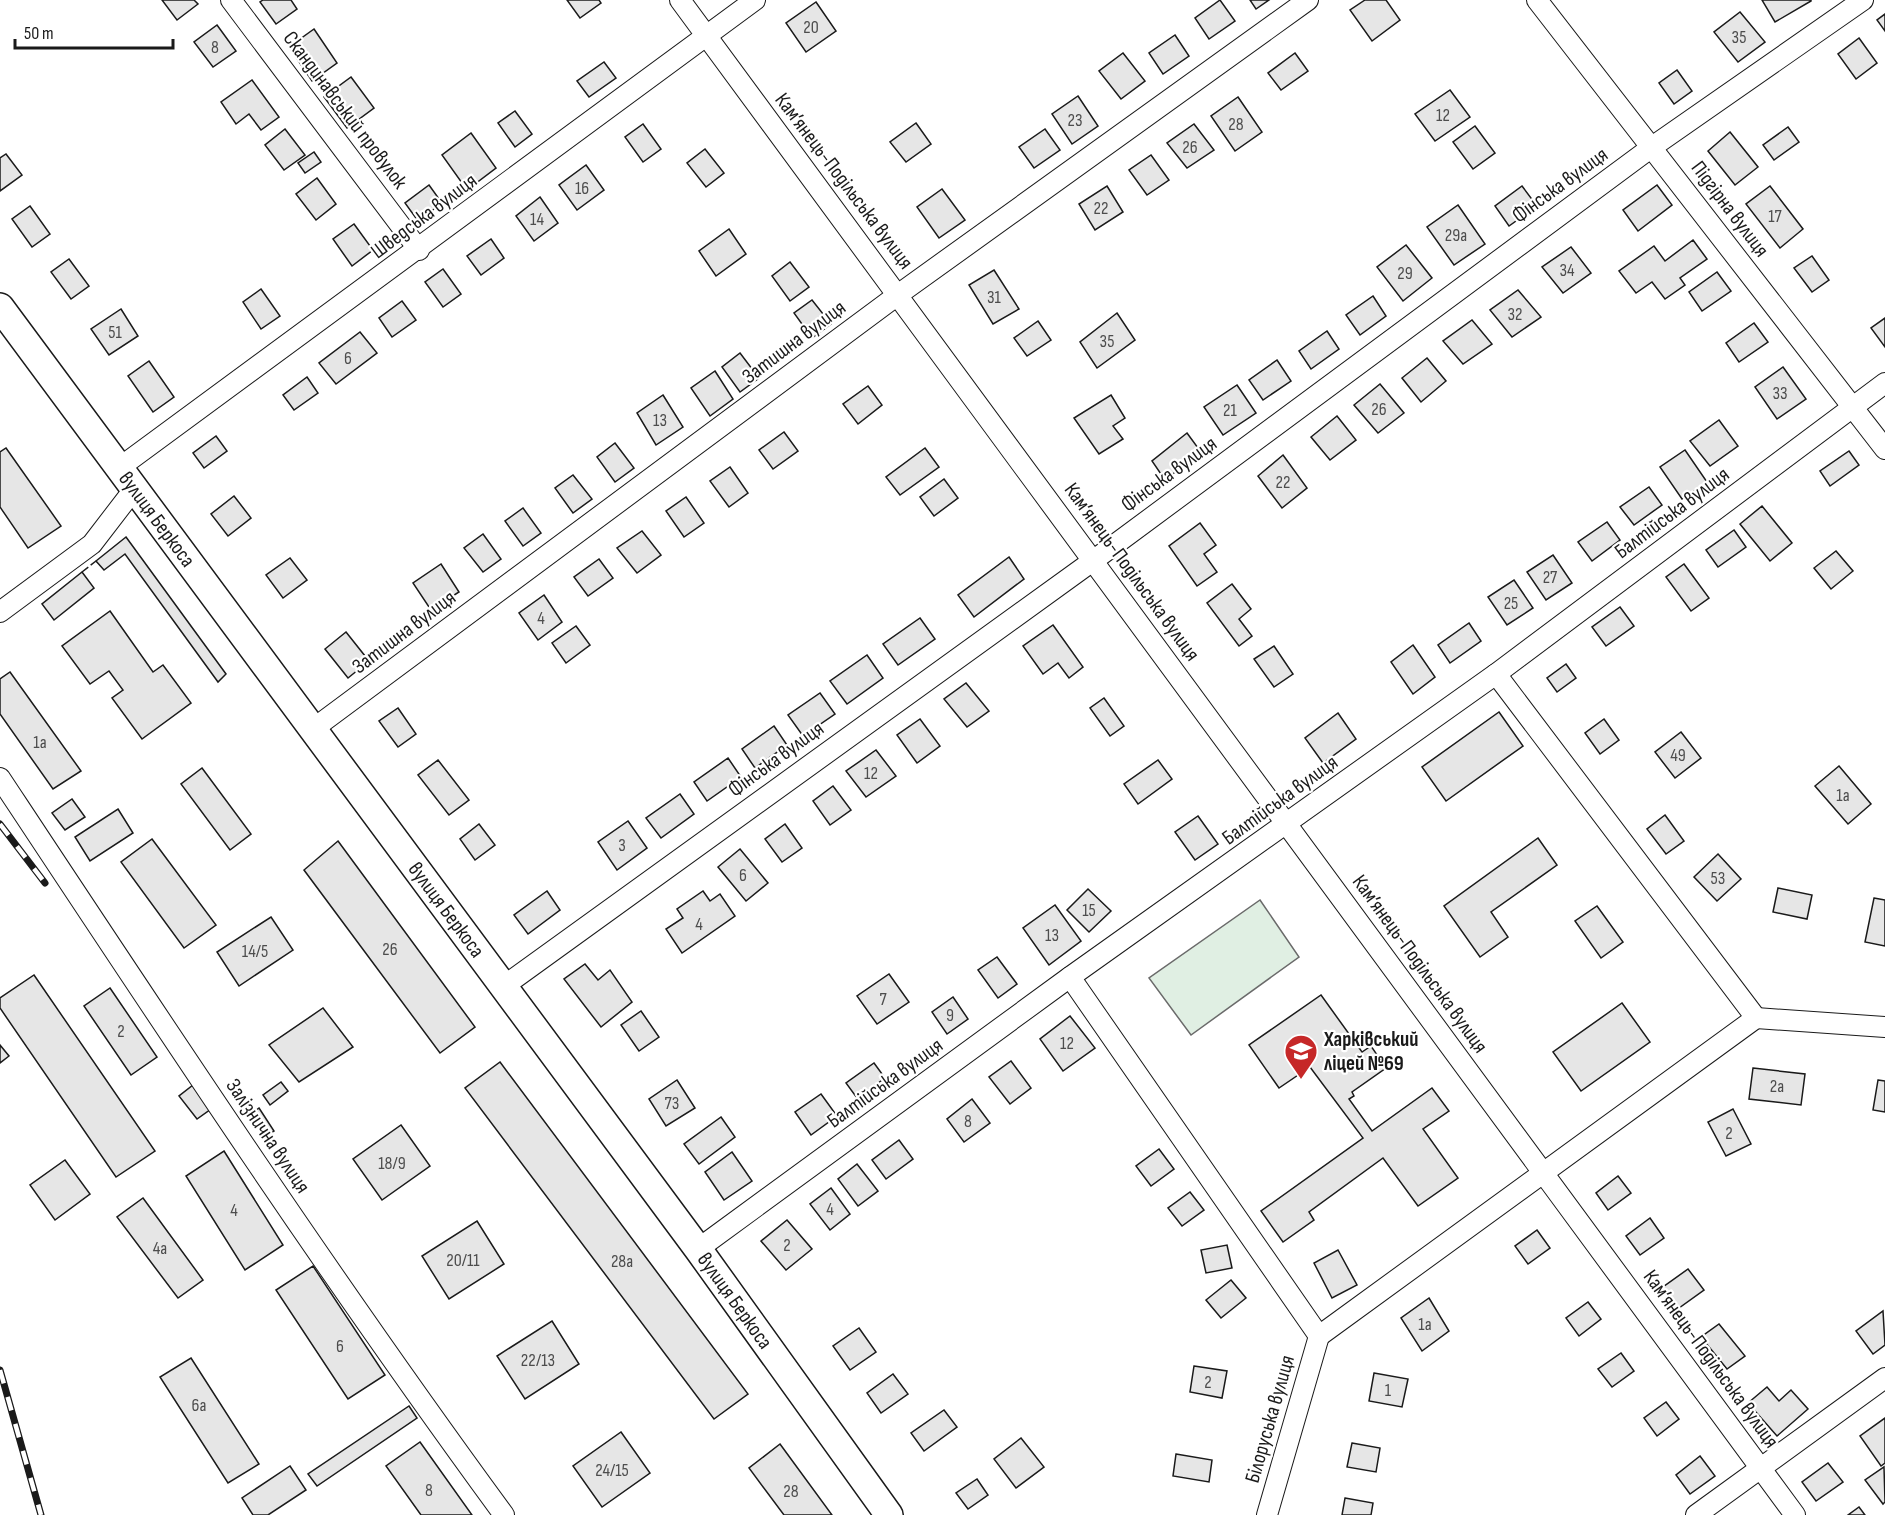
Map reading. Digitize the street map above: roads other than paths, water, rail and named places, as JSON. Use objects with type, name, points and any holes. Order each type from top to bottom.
[{"type":"street","name":"Скандинавський провулок","points":[[231,0],[419,250]]},
{"type":"street","name":"Кам’янець-Подільська вулиця","points":[[680,0],[899,294],[1795,1515]]},
{"type":"street","name":"Шведська вулиця","points":[[0,612],[92,544],[127,478],[419,250],[755,0]]},
{"type":"street","name":"Затишна вулиця","points":[[313,729],[899,294],[1308,0]]},
{"type":"street","name":"Підгірна вулиця","points":[[1537,0],[1885,449]]},
{"type":"street","name":"Фінська вулиця","points":[[504,986],[1094,560],[1652,147],[1863,0]]},
{"type":"street","name":"вулиця Беркоса","points":[[0,308],[698,1249],[889,1515]]},
{"type":"street","name":"Балтійська вулиця","points":[[698,1249],[1070,977],[1496,674],[1885,383]]},
{"type":"street","points":[[1496,674],[1756,1018]]},
{"type":"street","name":"Залізнична вулиця","points":[[0,778],[397,1369],[504,1515]]},
{"type":"street","points":[[1070,977],[1319,1336],[1545,1174],[1756,1018],[1885,1027]]},
{"type":"street","name":"Білоруська вулиця","points":[[1267,1515],[1319,1336]]},
{"type":"street","points":[[1696,1515],[1885,1378]]},
{"type":"railway","points":[[0,824],[45,883]]},
{"type":"railway","points":[[0,1370],[41,1515]]},
{"type":"place","name":"Харківський ліцей №69","points":[[1301,1080]]}]
